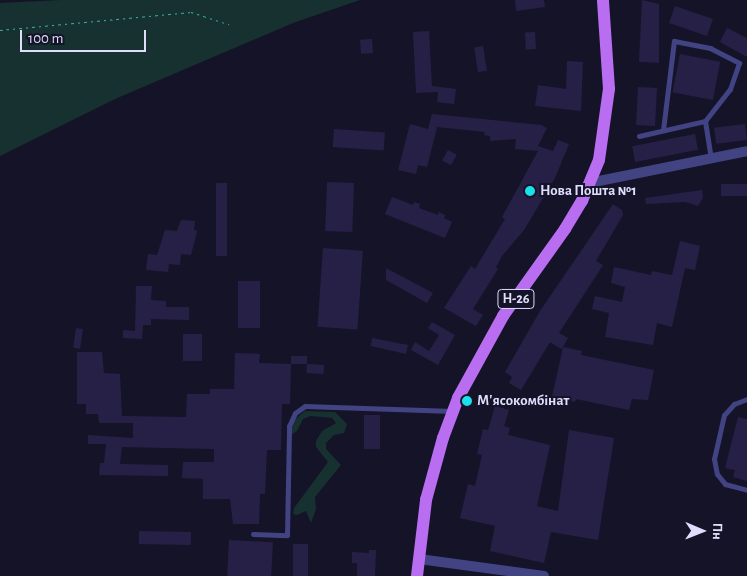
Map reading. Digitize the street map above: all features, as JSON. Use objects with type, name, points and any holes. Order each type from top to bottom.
[{"type":"main road","name":"Н-26","points":[[417,576],[426,500],[453,411],[503,316],[565,229],[599,160],[606,126],[609,89],[603,0]]},
{"type":"street","points":[[589,183],[747,151]]},
{"type":"street","points":[[419,559],[544,576]]},
{"type":"lane","points":[[639,136],[705,121],[730,89],[739,63],[710,48],[674,41],[663,130]]},
{"type":"lane","points":[[705,121],[711,158]]},
{"type":"lane","points":[[747,399],[734,404],[724,415],[714,459],[717,474],[725,484],[747,490]]},
{"type":"lane","points":[[253,534],[287,535],[289,426],[295,413],[305,406],[453,411]]},
{"type":"path","points":[[0,30],[191,12],[230,24]]},
{"type":"green space","points":[[61,0],[360,0],[293,23],[115,99],[0,156],[0,3]]},
{"type":"green space","points":[[305,411],[335,412],[347,424],[344,433],[334,435],[326,443],[326,449],[341,465],[315,497],[316,509],[311,523],[306,511],[297,515],[293,514],[294,508],[328,462],[316,447],[316,441],[322,431],[336,423],[332,418],[310,416],[303,419],[297,431],[291,435],[293,421]]},
{"type":"building","points":[[515,0],[544,0],[545,7],[516,11]]},
{"type":"building","points":[[642,0],[659,4],[659,63],[639,62]]},
{"type":"building","points":[[675,6],[713,19],[707,36],[669,23]]},
{"type":"building","points":[[727,28],[747,38],[747,57],[720,42]]},
{"type":"building","points":[[429,31],[432,86],[456,89],[454,104],[437,102],[438,92],[416,93],[413,32]]},
{"type":"building","points":[[535,32],[536,49],[526,50],[525,33]]},
{"type":"building","points":[[372,39],[373,53],[361,54],[360,40]]},
{"type":"building","points":[[483,46],[487,71],[478,72],[474,47]]},
{"type":"building","points":[[680,54],[720,62],[713,100],[673,92]]},
{"type":"building","points":[[567,61],[583,62],[581,111],[535,106],[538,85],[566,89]]},
{"type":"building","points":[[638,87],[657,88],[655,126],[636,125]]},
{"type":"building","points":[[432,114],[541,125],[547,128],[538,146],[553,151],[558,140],[569,144],[555,178],[524,230],[502,256],[496,267],[498,269],[473,309],[483,315],[476,326],[444,308],[471,266],[475,269],[505,219],[502,217],[538,151],[515,149],[516,139],[490,141],[490,136],[484,135],[485,132],[437,127],[427,167],[418,165],[416,174],[398,170],[410,124],[428,129]]},
{"type":"building","points":[[745,124],[747,140],[716,144],[714,128]]},
{"type":"building","points":[[334,129],[385,133],[384,151],[333,147]]},
{"type":"building","points":[[695,134],[698,150],[635,162],[632,146]]},
{"type":"building","points":[[448,150],[457,155],[451,165],[442,160]]},
{"type":"building","points":[[327,182],[354,183],[352,232],[325,231]]},
{"type":"building","points":[[216,183],[227,183],[227,256],[216,256]]},
{"type":"building","points":[[721,184],[747,184],[747,196],[721,196]]},
{"type":"building","points":[[702,190],[703,198],[698,206],[685,202],[646,204],[645,198]]},
{"type":"building","points":[[392,197],[413,205],[414,202],[420,204],[419,208],[438,215],[439,212],[445,215],[444,218],[452,222],[445,238],[385,214]]},
{"type":"building","points":[[613,204],[622,210],[623,215],[596,261],[603,265],[559,333],[568,338],[561,349],[550,342],[521,390],[509,383],[512,377],[505,372],[540,311]]},
{"type":"building","points":[[181,220],[195,221],[194,230],[197,231],[191,255],[181,254],[180,265],[169,264],[168,272],[146,270],[148,254],[157,255],[165,230],[177,231]]},
{"type":"building","points":[[680,241],[700,246],[695,270],[685,268],[672,327],[657,323],[653,345],[605,337],[609,313],[592,309],[595,296],[622,302],[625,287],[611,283],[614,267],[651,275],[652,271],[672,275]]},
{"type":"building","points":[[323,248],[363,251],[357,330],[317,327]]},
{"type":"building","points":[[386,268],[433,293],[427,303],[386,280]]},
{"type":"building","points":[[238,281],[260,281],[260,328],[238,328]]},
{"type":"building","points":[[136,286],[152,286],[151,300],[166,301],[166,307],[189,307],[189,320],[151,319],[151,325],[143,325],[142,339],[123,338],[123,330],[135,331]]},
{"type":"building","points":[[432,322],[455,335],[438,365],[411,350],[415,342],[429,351],[439,335],[428,328]]},
{"type":"building","points":[[76,328],[83,329],[80,349],[73,348]]},
{"type":"building","points":[[183,334],[202,334],[202,361],[183,361]]},
{"type":"building","points":[[372,338],[408,345],[406,354],[371,346]]},
{"type":"building","points":[[563,347],[582,351],[581,355],[654,370],[648,400],[632,399],[629,410],[576,399],[575,402],[552,397]]},
{"type":"building","points":[[77,352],[102,352],[104,373],[120,374],[122,416],[186,417],[187,394],[210,394],[210,389],[234,389],[235,353],[260,354],[259,363],[291,364],[290,404],[282,404],[281,450],[267,450],[265,494],[260,494],[259,524],[233,524],[230,499],[203,499],[203,479],[182,478],[183,462],[214,462],[214,449],[122,447],[120,464],[168,465],[168,476],[99,475],[100,463],[104,463],[106,444],[88,444],[88,435],[133,438],[133,423],[99,423],[98,414],[86,414],[86,404],[77,404]]},
{"type":"building","points":[[291,356],[307,356],[307,364],[291,364]]},
{"type":"building","points":[[307,364],[324,365],[324,374],[307,373]]},
{"type":"building","points":[[495,406],[509,410],[504,426],[510,428],[508,435],[550,445],[537,506],[558,511],[569,430],[614,438],[598,540],[551,532],[544,563],[490,551],[495,526],[460,518],[468,484],[475,486],[482,455],[477,454],[483,429],[488,430]]},
{"type":"building","points":[[364,415],[380,415],[380,449],[364,449]]},
{"type":"building","points":[[738,417],[747,419],[747,481],[733,477],[735,470],[725,468]]},
{"type":"building","points":[[139,531],[191,532],[191,545],[139,544]]},
{"type":"building","points":[[229,540],[273,542],[271,576],[227,576]]},
{"type":"building","points":[[293,544],[308,544],[308,576],[293,576]]},
{"type":"building","points":[[369,550],[376,550],[375,576],[357,576],[357,563],[352,563],[352,552],[369,553]]},
{"type":"place","name":"Нова Пошта №1","points":[[530,191]]},
{"type":"place","name":"М'ясокомбінат","points":[[467,401]]}]
